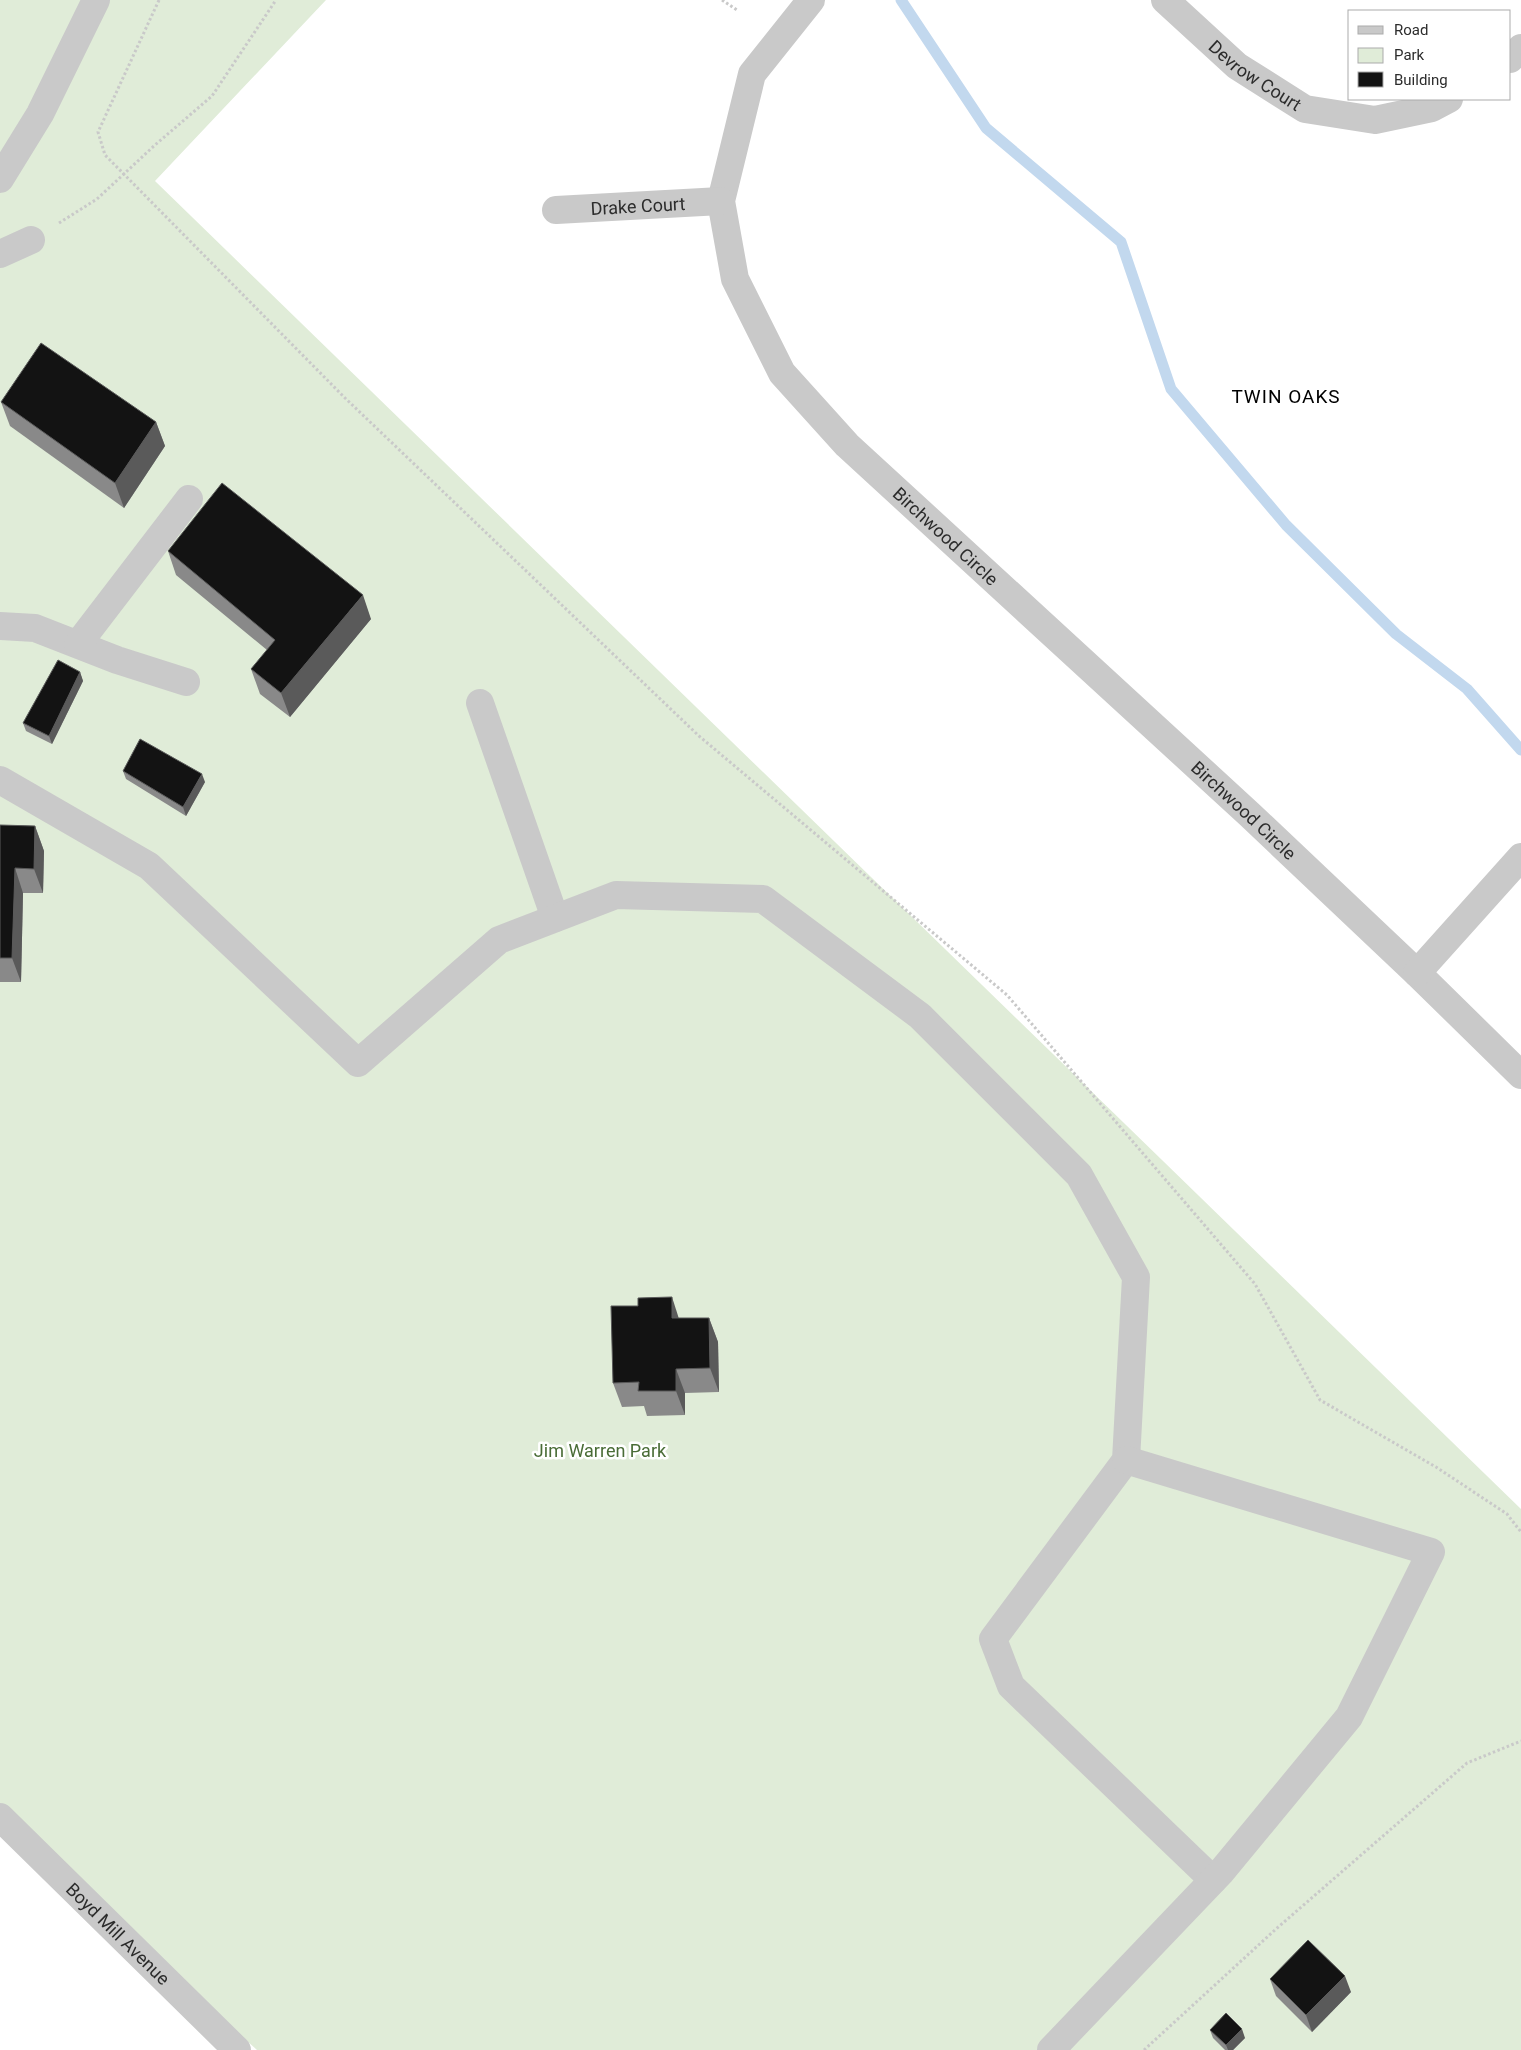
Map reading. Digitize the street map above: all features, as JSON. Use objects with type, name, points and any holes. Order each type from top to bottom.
[{"type":"street","points":[[0,179],[40,114],[96,0]]},
{"type":"street","name":"Birchwood Circle","points":[[811,0],[752,74],[720,201],[735,279],[782,373],[848,445],[1249,814],[1417,972],[1521,1075]]},
{"type":"street","name":"Devrow Court","points":[[1165,0],[1237,66],[1305,109],[1375,120],[1432,108],[1447,100]]},
{"type":"street","points":[[1511,58],[1521,48]]},
{"type":"street","name":"Drake Court","points":[[556,210],[720,201]]},
{"type":"street","points":[[0,254],[31,240]]},
{"type":"street","points":[[78,644],[189,499]]},
{"type":"street","points":[[0,626],[35,628],[186,682]]},
{"type":"street","points":[[480,702],[555,918]]},
{"type":"street","points":[[0,780],[148,866],[358,1062],[499,940],[616,895],[763,899],[920,1016],[1079,1175],[1136,1277],[1126,1460],[994,1638],[1011,1686],[1213,1880]]},
{"type":"street","points":[[1417,972],[1521,857]]},
{"type":"street","points":[[1051,2050],[1213,1880],[1349,1718],[1431,1552],[1126,1460]]},
{"type":"street","name":"Boyd Mill Avenue","points":[[0,1817],[237,2050]]},
{"type":"path","points":[[159,0],[98,132],[105,154],[344,398],[699,736],[1006,995],[1255,1284],[1320,1400],[1436,1467],[1507,1514],[1521,1532]]},
{"type":"path","points":[[31,240],[98,199],[212,96],[276,0]]},
{"type":"path","points":[[722,0],[736,10]]},
{"type":"path","points":[[1144,2050],[1276,1930],[1467,1763],[1521,1741]]},
{"type":"green space","name":"Jim Warren Park","points":[[0,0],[326,0],[155,181],[1521,1509],[1521,2050],[257,2050],[0,1821]]},
{"type":"building","points":[[41,343],[156,422],[115,483],[1,402]]},
{"type":"building","points":[[222,483],[363,595],[281,693],[251,669],[275,640],[168,551]]},
{"type":"building","points":[[58,660],[80,672],[49,736],[23,723]]},
{"type":"building","points":[[140,739],[202,774],[183,807],[123,771]]},
{"type":"building","points":[[0,825],[35,826],[34,869],[15,868],[12,958],[0,958]]},
{"type":"building","points":[[672,1297],[672,1318],[709,1318],[710,1368],[676,1369],[676,1391],[638,1391],[639,1382],[613,1383],[611,1306],[638,1306],[638,1298]]},
{"type":"building","points":[[1308,1940],[1345,1976],[1306,2015],[1270,1979]]},
{"type":"building","points":[[1226,2013],[1242,2029],[1226,2045],[1210,2030]]},
{"type":"waterway","points":[[901,0],[986,128],[1121,242],[1171,389],[1286,525],[1396,634],[1467,689],[1521,750]]},
{"type":"district","name":"TWIN OAKS","points":[[1286,396]]}]
